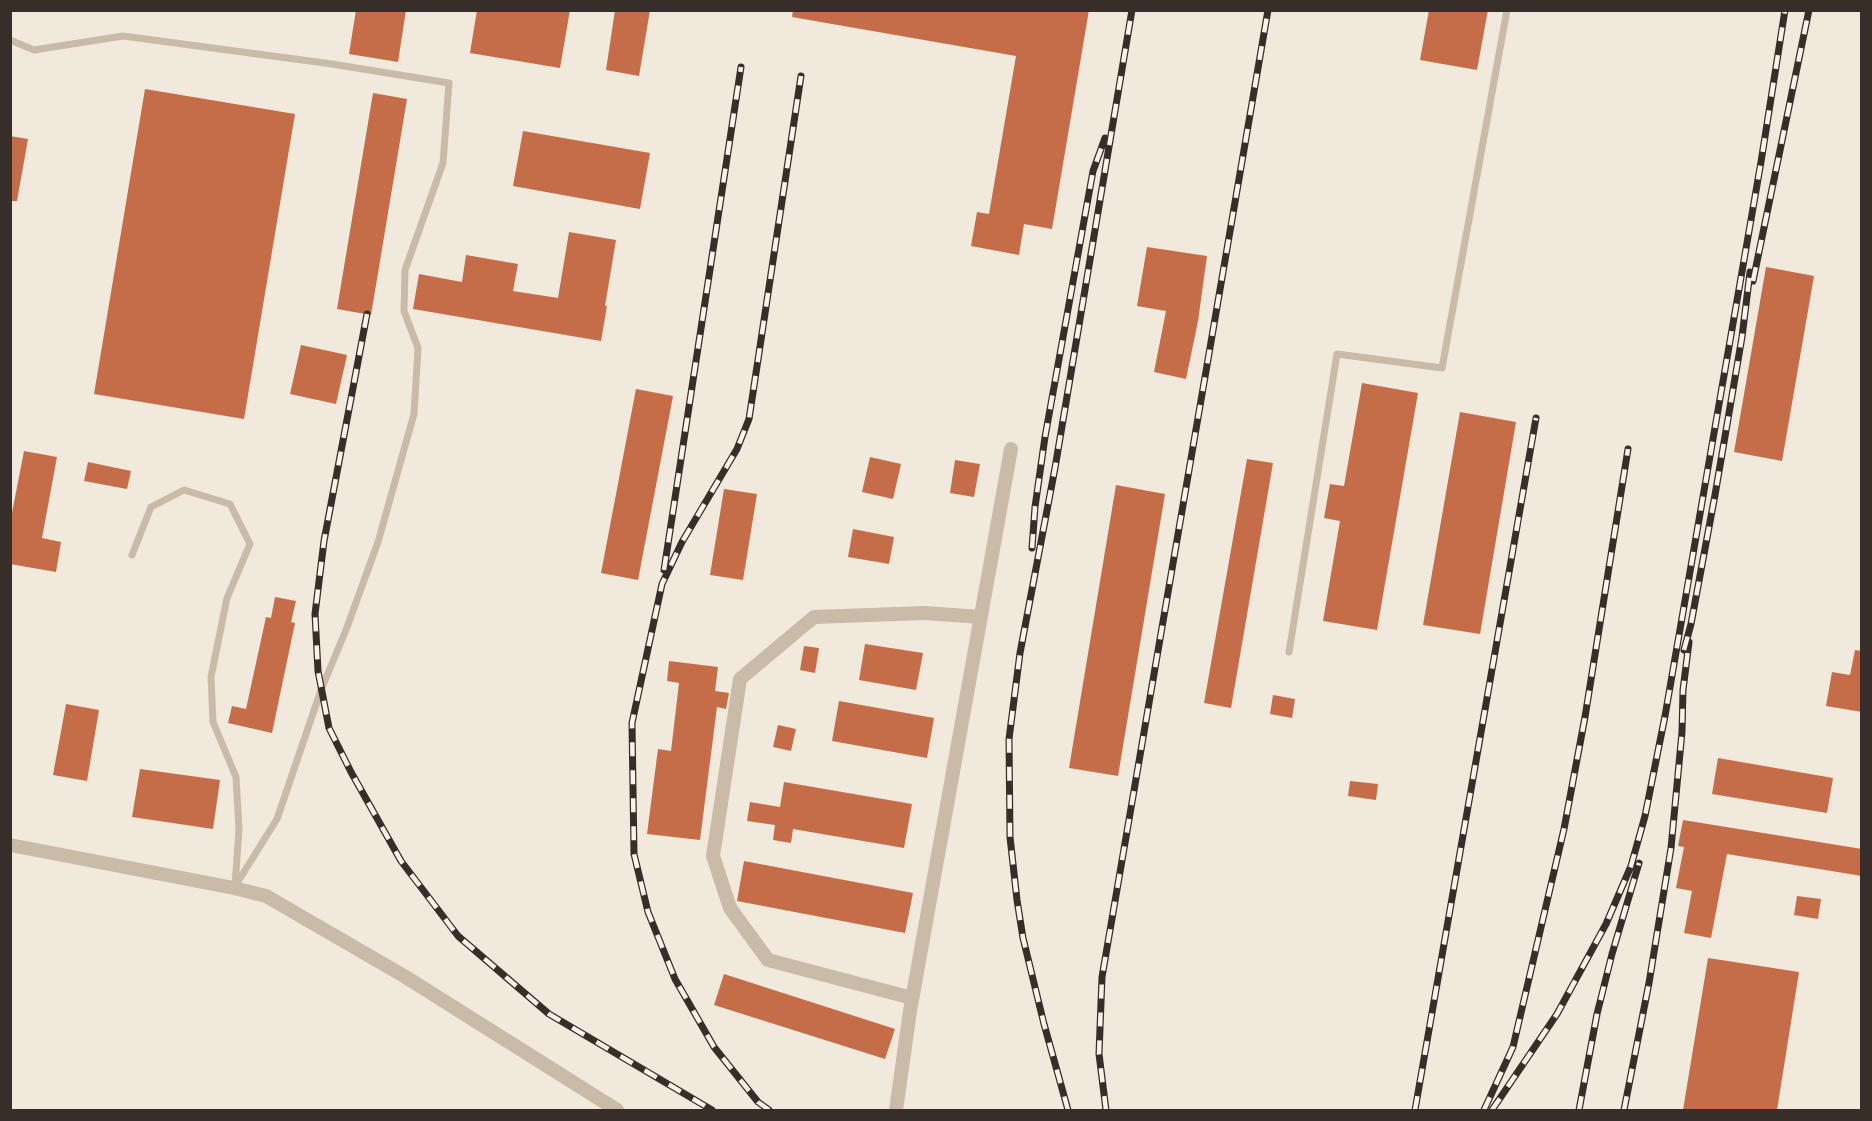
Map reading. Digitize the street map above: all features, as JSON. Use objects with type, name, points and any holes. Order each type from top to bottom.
[{"type":"street","points":[[896,1110],[912,998],[1011,449]]},
{"type":"street","points":[[912,998],[768,960],[730,909],[713,856],[740,679],[814,617],[926,613],[981,617]]},
{"type":"street","points":[[10,844],[266,896],[394,971],[617,1110]]},
{"type":"lane","points":[[1289,652],[1337,354],[1442,368],[1507,10]]},
{"type":"lane","points":[[10,39],[34,50],[123,36],[332,64],[449,84],[443,164],[405,270],[404,311],[418,348],[414,414],[378,542],[321,690],[277,819],[234,888]]},
{"type":"lane","points":[[132,555],[151,507],[184,490],[230,504],[250,544],[227,598],[211,677],[213,722],[236,777],[239,830],[234,888]]},
{"type":"building","points":[[356,10],[406,10],[398,62],[349,54]]},
{"type":"building","points":[[477,10],[570,10],[560,68],[470,53]]},
{"type":"building","points":[[615,10],[650,10],[639,76],[606,70]]},
{"type":"building","points":[[793,10],[1089,10],[1052,229],[1024,224],[1019,255],[971,246],[977,212],[989,214],[1016,56],[792,17]]},
{"type":"building","points":[[1429,10],[1488,10],[1477,70],[1420,60]]},
{"type":"building","points":[[145,89],[295,114],[244,419],[94,394]]},
{"type":"building","points":[[373,93],[407,99],[371,315],[337,309]]},
{"type":"building","points":[[523,131],[650,153],[640,209],[513,186]]},
{"type":"building","points":[[10,136],[28,139],[17,201],[10,201]]},
{"type":"building","points":[[569,232],[616,240],[601,341],[413,309],[419,274],[462,282],[466,255],[518,264],[513,291],[558,298]]},
{"type":"building","points":[[1147,247],[1207,256],[1198,321],[1186,379],[1154,372],[1166,311],[1137,306]]},
{"type":"building","points":[[1766,267],[1814,276],[1782,461],[1734,452]]},
{"type":"building","points":[[301,345],[347,355],[336,404],[290,394]]},
{"type":"building","points":[[1362,383],[1418,393],[1377,630],[1323,621],[1340,521],[1324,518],[1330,484],[1344,486]]},
{"type":"building","points":[[636,389],[673,396],[638,580],[601,573]]},
{"type":"building","points":[[1460,412],[1516,422],[1480,634],[1423,625]]},
{"type":"building","points":[[24,451],[57,457],[42,538],[61,542],[56,572],[10,564],[10,523]]},
{"type":"building","points":[[870,457],[901,464],[893,499],[862,492]]},
{"type":"building","points":[[1247,459],[1273,463],[1231,708],[1204,703]]},
{"type":"building","points":[[955,460],[980,464],[974,497],[950,493]]},
{"type":"building","points":[[88,462],[131,471],[127,489],[84,481]]},
{"type":"building","points":[[1116,485],[1165,494],[1118,776],[1069,768]]},
{"type":"building","points":[[724,489],[757,494],[743,580],[710,575]]},
{"type":"building","points":[[853,529],[894,537],[889,564],[848,557]]},
{"type":"building","points":[[275,597],[296,601],[291,622],[295,623],[272,733],[228,723],[232,706],[246,709],[266,617],[271,618]]},
{"type":"building","points":[[865,644],[923,653],[916,690],[859,680]]},
{"type":"building","points":[[804,646],[819,648],[815,673],[800,670]]},
{"type":"building","points":[[1855,650],[1862,651],[1862,712],[1826,706],[1832,672],[1850,675]]},
{"type":"building","points":[[669,661],[718,667],[715,691],[729,693],[726,709],[717,707],[700,840],[647,834],[658,749],[671,751],[679,683],[667,681]]},
{"type":"building","points":[[1273,695],[1295,699],[1292,718],[1270,714]]},
{"type":"building","points":[[839,701],[934,718],[927,758],[832,741]]},
{"type":"building","points":[[66,704],[99,710],[87,781],[53,775]]},
{"type":"building","points":[[778,725],[796,729],[791,751],[773,747]]},
{"type":"building","points":[[1718,758],[1833,778],[1827,813],[1712,794]]},
{"type":"building","points":[[140,769],[220,780],[213,829],[132,817]]},
{"type":"building","points":[[1350,781],[1378,784],[1376,800],[1348,796]]},
{"type":"building","points":[[784,782],[912,804],[904,848],[793,829],[791,843],[773,840],[775,825],[747,821],[750,802],[780,807]]},
{"type":"building","points":[[1683,820],[1862,849],[1862,876],[1727,854],[1711,938],[1684,933],[1692,891],[1676,888],[1684,847],[1678,846]]},
{"type":"building","points":[[744,861],[913,893],[905,933],[737,901]]},
{"type":"building","points":[[1797,896],[1821,899],[1818,919],[1794,915]]},
{"type":"building","points":[[1708,958],[1799,972],[1777,1110],[1683,1110]]},
{"type":"building","points":[[724,974],[895,1029],[885,1059],[714,1005]]},
{"type":"railway","points":[[1068,1110],[1023,938],[1010,837],[1009,739],[1020,653],[1055,468],[1132,10]]},
{"type":"railway","points":[[1106,1110],[1099,1054],[1102,977],[1268,10]]},
{"type":"railway","points":[[1492,1110],[1557,1014],[1606,924],[1631,866],[1645,816],[1665,716],[1761,162],[1785,10]]},
{"type":"railway","points":[[1753,281],[1809,10]]},
{"type":"railway","points":[[664,570],[741,67]]},
{"type":"railway","points":[[769,1110],[758,1102],[714,1047],[675,979],[648,912],[634,854],[632,723],[662,584],[682,542],[737,449],[749,419],[801,76]]},
{"type":"railway","points":[[1032,548],[1045,437],[1093,171],[1105,138]]},
{"type":"railway","points":[[1684,650],[1715,495],[1742,337],[1750,272]]},
{"type":"railway","points":[[367,314],[324,541],[315,614],[318,671],[329,728],[401,861],[458,936],[549,1014],[712,1110]]},
{"type":"railway","points":[[1415,1110],[1536,418]]},
{"type":"railway","points":[[1484,1110],[1513,1047],[1564,829],[1585,717],[1628,449]]},
{"type":"railway","points":[[1624,1110],[1649,983],[1671,848],[1689,642]]},
{"type":"railway","points":[[1579,1110],[1597,1014],[1639,863]]}]
